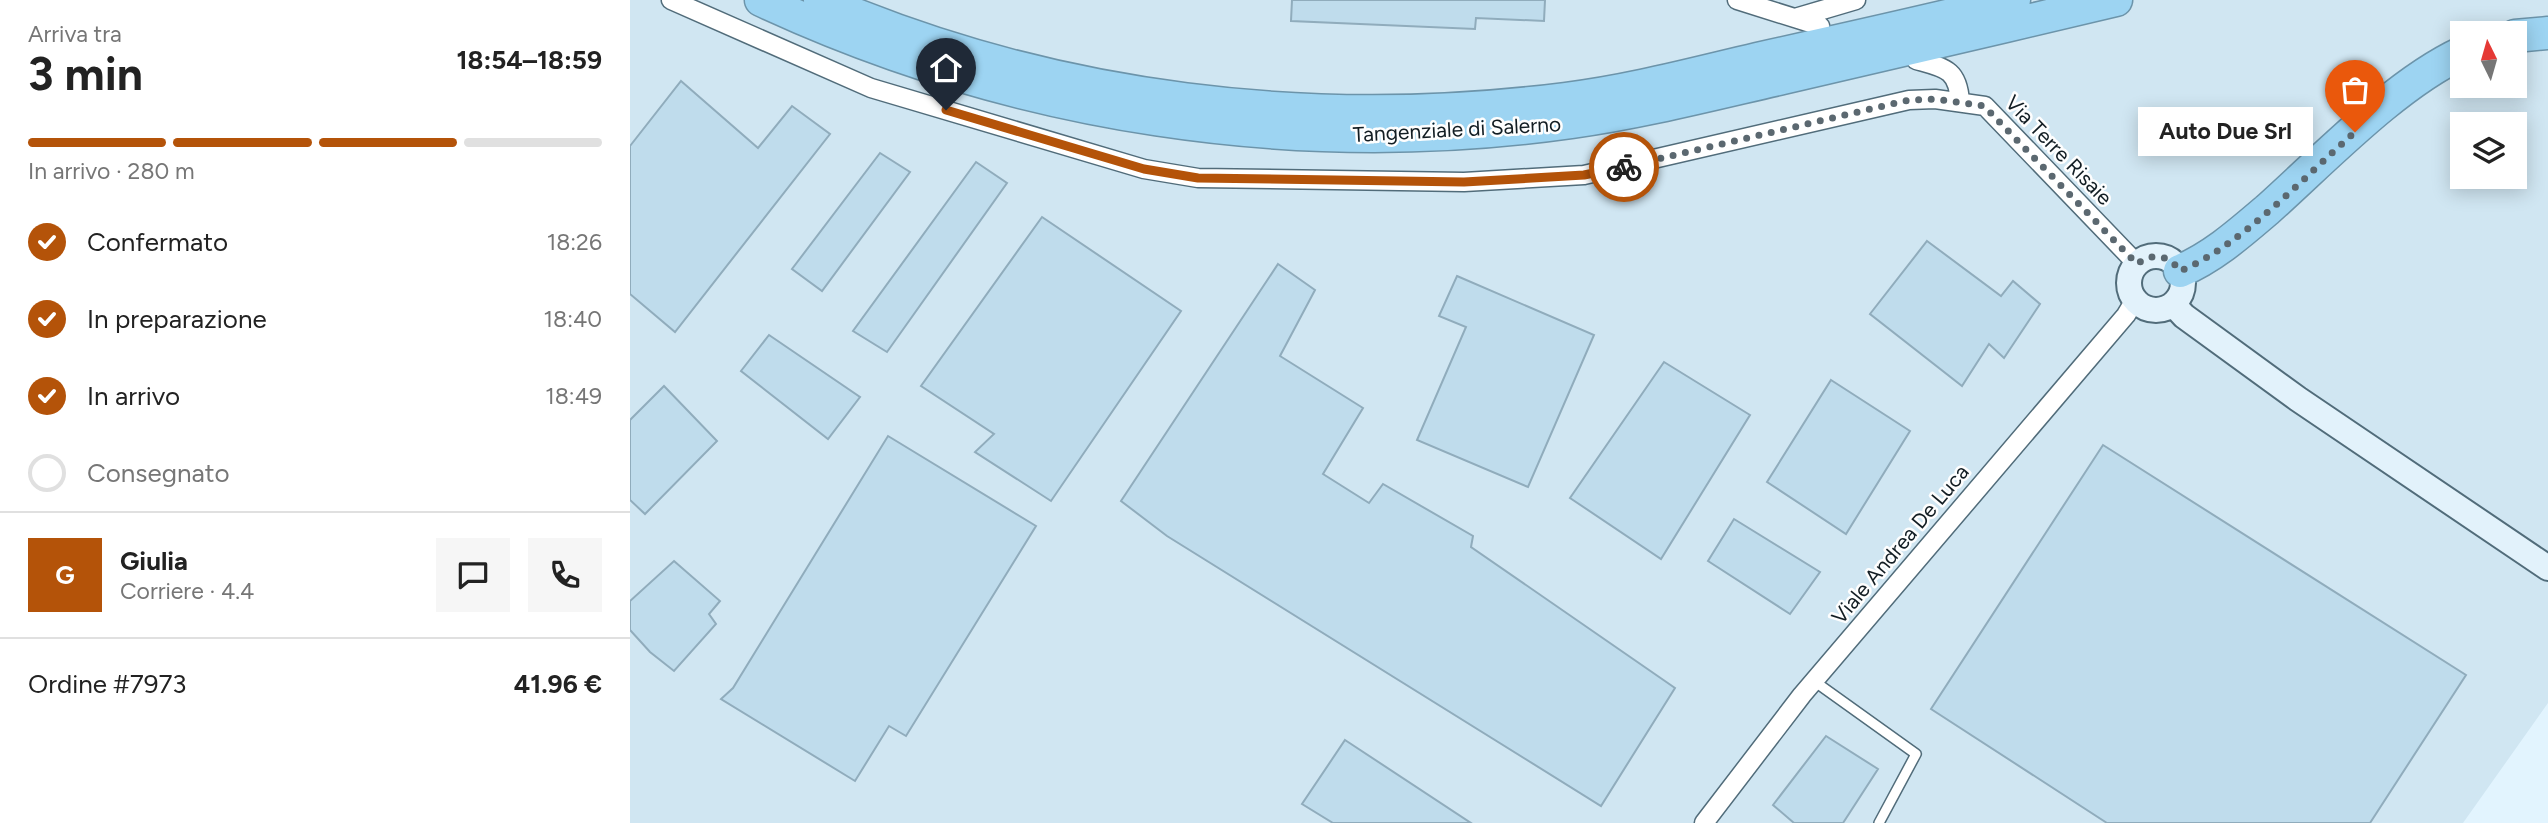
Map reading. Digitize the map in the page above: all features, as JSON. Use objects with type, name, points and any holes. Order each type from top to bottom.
[{"type":"highway","name":"Tangenziale di Salerno","points":[[761,0],[916,62],[1033,96],[1121,114],[1223,128],[1364,136],[1477,132],[1619,115],[2116,0]]},
{"type":"highway","name":"Tangenziale di Salerno","points":[[820,0],[964,52],[1102,86],[1233,106],[1393,112],[1470,108],[1604,93],[2014,0]]},
{"type":"highway","points":[[2527,35],[2548,33]]},
{"type":"highway","points":[[2180,271],[2196,265],[2235,238],[2414,81],[2450,60]]},
{"type":"street","name":"Via Terre Risaie","points":[[671,0],[871,88],[1144,169],[1198,178],[1464,182],[1584,175],[1909,100],[1984,106],[2137,264]]},
{"type":"street","points":[[1737,0],[1820,26]]},
{"type":"street","points":[[1795,19],[1856,0]]},
{"type":"street","points":[[1916,60],[1945,69],[1951,74],[1956,79],[1960,102]]},
{"type":"street","points":[[2152,256],[2161,256],[2175,264],[2180,271],[2182,289],[2173,304],[2166,308],[2149,309],[2131,293],[2130,278],[2137,264],[2152,256]]},
{"type":"street","name":"Viale Andrea De Luca","points":[[1704,823],[1814,681],[2126,315],[2135,299]]},
{"type":"street","points":[[2173,304],[2184,316],[2298,399],[2548,568]]},
{"type":"lane","points":[[1814,681],[1916,754],[1879,823]]},
{"type":"shaded area","points":[[630,0],[2548,0],[2548,703],[2463,823],[630,823]]},
{"type":"building","points":[[1292,0],[1545,0],[1544,21],[1476,18],[1475,29],[1291,21]]},
{"type":"building","points":[[681,81],[758,148],[792,106],[830,134],[675,332],[630,294],[630,146]]},
{"type":"building","points":[[880,153],[910,172],[822,291],[792,269]]},
{"type":"building","points":[[976,162],[1007,183],[887,352],[853,331]]},
{"type":"building","points":[[1042,217],[1181,311],[1051,501],[975,452],[994,434],[921,386]]},
{"type":"building","points":[[1927,241],[2001,296],[2013,281],[2040,304],[2004,358],[1989,344],[1962,386],[1870,314]]},
{"type":"building","points":[[1278,264],[1315,290],[1280,356],[1363,408],[1323,474],[1369,503],[1383,484],[1473,536],[1471,547],[1675,688],[1601,806],[1167,536],[1121,501]]},
{"type":"building","points":[[1457,276],[1594,335],[1528,487],[1417,440],[1466,327],[1439,316]]},
{"type":"building","points":[[769,335],[860,397],[828,439],[741,371]]},
{"type":"building","points":[[1664,362],[1750,415],[1661,559],[1570,498]]},
{"type":"building","points":[[1831,380],[1910,431],[1846,534],[1767,482]]},
{"type":"building","points":[[664,386],[717,441],[645,514],[630,500],[630,420]]},
{"type":"building","points":[[888,436],[1036,526],[906,736],[889,726],[855,781],[721,699],[733,688]]},
{"type":"building","points":[[2103,445],[2466,675],[2370,823],[2107,823],[1931,709]]},
{"type":"building","points":[[1734,519],[1820,572],[1790,614],[1708,561]]},
{"type":"building","points":[[674,561],[720,601],[709,614],[716,624],[674,671],[650,652],[630,630],[630,601]]},
{"type":"building","points":[[1826,736],[1878,769],[1843,823],[1794,823],[1773,805]]},
{"type":"building","points":[[1345,740],[1471,823],[1333,823],[1302,804]]},
{"type":"way so far","points":[[1624,167],[1909,100],[1935,99],[1984,106],[2137,264],[2152,256],[2161,256],[2175,264],[2180,271],[2196,265],[2235,238],[2355,132]]},
{"type":"place","name":"Auto Due Srl","points":[[2355,132]]},
{"type":"route","points":[[946,110],[1144,169],[1198,178],[1464,182],[1584,175],[1624,167]]}]
